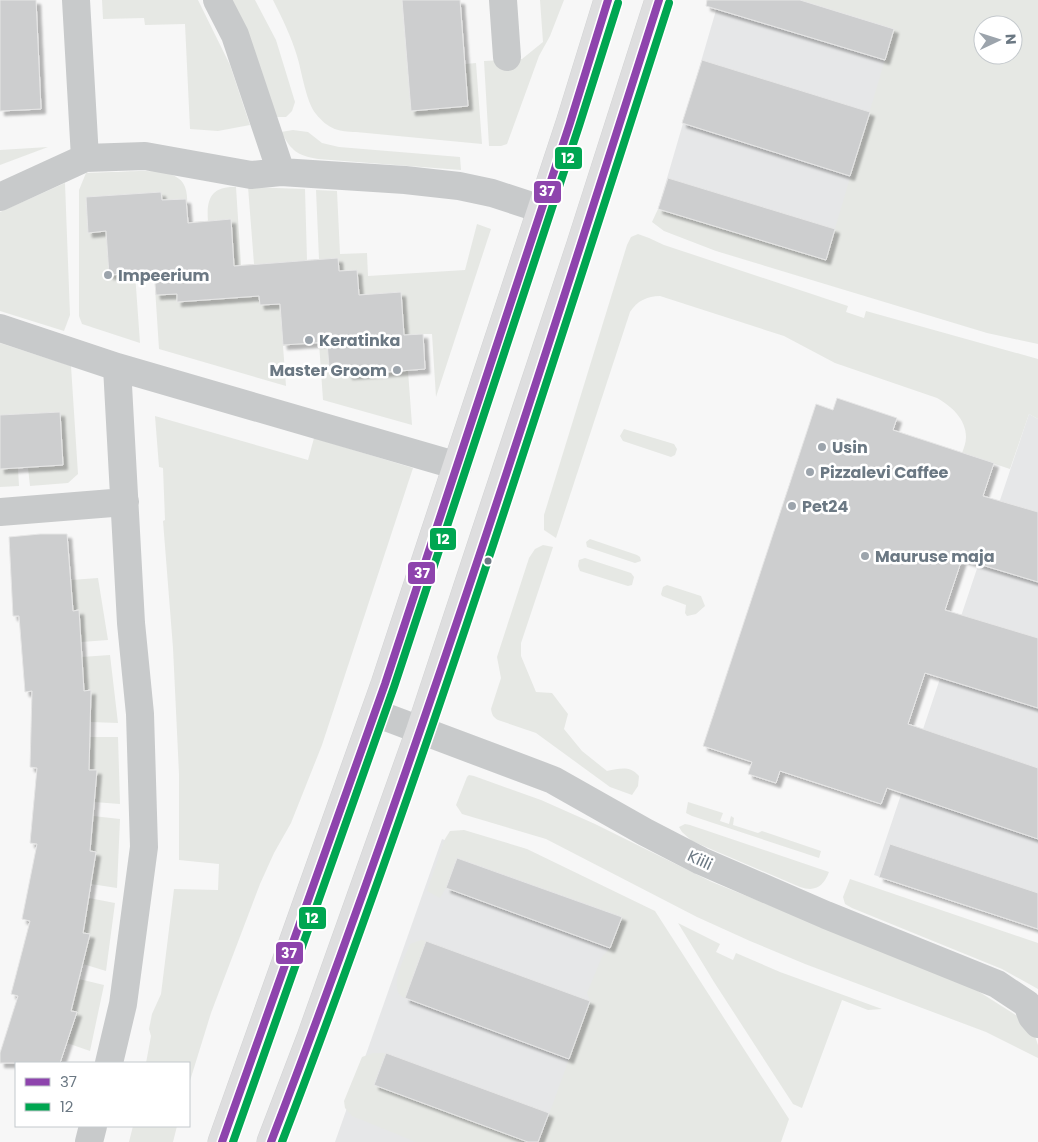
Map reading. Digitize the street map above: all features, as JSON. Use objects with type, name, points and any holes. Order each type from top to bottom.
[{"type":"main road","points":[[222,1142],[375,713],[458,466],[570,123],[608,0]]},
{"type":"main road","points":[[271,1142],[310,1040],[420,731],[580,247],[659,0]]},
{"type":"street","points":[[76,0],[85,158]]},
{"type":"street","points":[[217,0],[235,35],[281,172]]},
{"type":"street","points":[[502,0],[507,56]]},
{"type":"street","points":[[0,197],[85,158],[144,156],[251,174],[281,172],[405,180],[459,186],[492,193],[541,210]]},
{"type":"street","points":[[0,328],[118,367],[458,466]]},
{"type":"street","points":[[109,1062],[123,1004],[144,847],[140,714],[131,623],[118,367]]},
{"type":"street","points":[[0,512],[125,502]]},
{"type":"street","name":"Kiili","points":[[375,713],[553,780],[701,861],[826,915],[998,984],[1034,1010]]},
{"type":"street","points":[[89,1142],[93,1127]]},
{"type":"shaded area","points":[[102,0],[198,0],[230,65],[250,125],[218,131],[190,129],[185,24],[145,25],[144,18],[103,19]]},
{"type":"shaded area","points":[[229,0],[255,0],[276,40],[295,102],[292,111],[286,117],[276,117]]},
{"type":"shaded area","points":[[273,0],[402,0],[411,111],[468,106],[465,64],[476,63],[482,144],[344,131],[329,126],[320,119],[313,109],[295,49]]},
{"type":"shaded area","points":[[540,0],[564,0],[550,36],[539,56],[507,144],[489,146],[484,61],[522,59],[543,42]]},
{"type":"shaded area","points":[[719,0],[799,0],[910,34],[826,260],[658,209]]},
{"type":"shaded area","points":[[800,0],[1038,0],[1038,344],[987,333],[716,251],[664,231],[652,222],[658,209],[826,259],[894,29]]},
{"type":"shaded area","points":[[293,130],[308,132],[322,143],[339,147],[460,157],[461,170],[318,159],[300,154],[288,144],[281,132]]},
{"type":"shaded area","points":[[48,147],[0,165],[0,150]]},
{"type":"shaded area","points":[[142,171],[173,175],[181,180],[186,191],[188,222],[208,221],[208,206],[212,195],[221,189],[236,187],[241,265],[254,264],[248,187],[305,189],[307,260],[319,259],[316,190],[337,191],[340,254],[367,253],[368,276],[465,270],[477,224],[491,229],[436,397],[432,334],[423,334],[425,369],[408,371],[412,425],[323,400],[319,343],[283,346],[286,386],[159,349],[154,272],[135,273],[140,343],[82,324],[79,316],[79,190],[86,173]]},
{"type":"shaded area","points":[[65,183],[70,315],[64,331],[0,311],[0,212]]},
{"type":"shaded area","points":[[638,234],[664,245],[848,306],[846,312],[864,318],[866,311],[1038,359],[1038,419],[1029,414],[1010,469],[962,453],[966,439],[961,419],[952,409],[937,398],[835,363],[784,336],[660,296],[651,297],[639,302],[630,312],[556,538],[544,530],[544,515],[627,245],[631,237]]},
{"type":"shaded area","points":[[0,343],[71,366],[78,474],[68,483],[30,486],[28,468],[18,468],[19,486],[0,487]]},
{"type":"shaded area","points":[[1029,414],[1038,419],[1038,929],[874,875]]},
{"type":"shaded area","points":[[155,416],[308,460],[314,438],[413,468],[322,745],[291,823],[274,853],[260,884],[211,1013],[190,1081],[190,1062],[146,1062],[151,1036],[149,1029],[152,1014],[161,994],[174,889],[218,890],[219,864],[179,860],[179,774],[173,648],[163,521],[165,520],[163,468],[159,467]]},
{"type":"shaded area","points":[[624,429],[674,444],[677,449],[675,455],[671,457],[623,441],[620,436]]},
{"type":"shaded area","points":[[590,539],[637,555],[641,561],[635,563],[587,547],[586,542]]},
{"type":"shaded area","points":[[543,545],[553,547],[521,643],[521,656],[536,692],[552,693],[568,714],[564,729],[582,751],[607,771],[628,769],[639,776],[638,786],[632,795],[610,787],[536,733],[498,720],[492,714],[491,709],[501,678],[497,657],[529,558],[535,549]]},
{"type":"shaded area","points":[[585,558],[631,573],[634,577],[632,585],[628,586],[580,571],[578,566],[579,560]]},
{"type":"shaded area","points":[[98,578],[108,640],[81,642],[78,610],[73,611],[71,580]]},
{"type":"shaded area","points":[[667,585],[701,596],[705,606],[696,614],[687,616],[685,613],[686,605],[662,596],[663,587]]},
{"type":"shaded area","points":[[110,655],[118,723],[91,722],[91,691],[84,691],[81,657]]},
{"type":"shaded area","points":[[90,737],[118,737],[120,804],[94,802],[89,770]]},
{"type":"shaded area","points":[[469,775],[541,800],[595,824],[712,882],[970,986],[1022,1019],[1035,1036],[1038,1045],[1038,1058],[986,1032],[805,964],[750,941],[697,917],[546,839],[462,814],[456,805]]},
{"type":"shaded area","points":[[688,802],[723,813],[720,821],[729,824],[731,816],[734,818],[733,825],[758,833],[762,831],[821,851],[819,858],[692,816],[686,813]]},
{"type":"shaded area","points":[[93,816],[120,819],[117,888],[91,884],[90,851]]},
{"type":"shaded area","points":[[685,824],[829,872],[818,887],[810,889],[800,887],[692,841],[679,827]]},
{"type":"shaded area","points":[[464,830],[527,849],[655,911],[789,1119],[781,1142],[539,1142],[590,1001],[587,993],[602,957],[610,948],[621,917],[457,858],[446,888],[440,898],[427,891],[445,839],[450,831]]},
{"type":"shaded area","points":[[442,839],[634,914],[549,1142],[335,1142]]},
{"type":"shaded area","points":[[850,879],[1038,943],[1038,989],[1002,969],[845,904],[843,897]]},
{"type":"shaded area","points":[[89,898],[115,903],[106,971],[83,964],[89,934],[83,933]]},
{"type":"shaded area","points":[[678,923],[720,944],[716,952],[733,960],[736,953],[780,972],[882,1009],[868,1010],[842,1000],[802,1108],[793,1104]]},
{"type":"shaded area","points":[[421,940],[427,941],[405,998],[397,988],[398,973],[410,944]]},
{"type":"shaded area","points":[[79,979],[104,985],[90,1051],[67,1043],[77,1013],[71,1011]]},
{"type":"shaded area","points":[[373,1053],[386,1053],[374,1084],[528,1142],[416,1142],[352,1116],[345,1108],[344,1101],[362,1057]]},
{"type":"shaded area","points":[[133,1127],[177,1127],[173,1142],[129,1142]]},
{"type":"building","points":[[0,0],[36,0],[41,109],[0,111]]},
{"type":"building","points":[[402,0],[460,0],[468,106],[411,111]]},
{"type":"building","points":[[707,0],[800,0],[894,29],[885,60],[706,6]]},
{"type":"building","points":[[702,60],[870,112],[850,176],[682,123]]},
{"type":"building","points":[[668,178],[835,229],[826,260],[658,209]]},
{"type":"building","points":[[161,192],[162,200],[186,199],[188,223],[231,219],[234,266],[338,258],[339,271],[357,270],[359,295],[401,292],[404,335],[423,334],[425,369],[348,375],[347,366],[329,367],[327,342],[283,345],[280,304],[260,305],[259,296],[177,302],[177,294],[156,295],[154,272],[109,275],[106,231],[88,233],[86,197]]},
{"type":"building","name":"Mauruse maja","points":[[837,398],[897,418],[893,430],[994,463],[983,496],[1038,512],[1038,582],[962,559],[945,610],[1038,638],[1038,708],[925,673],[908,724],[1038,768],[1038,839],[887,788],[881,804],[780,771],[776,783],[748,774],[752,762],[703,746],[816,404],[833,410]]},
{"type":"building","points":[[60,412],[63,465],[0,469],[0,415]]},
{"type":"building","points":[[67,534],[73,611],[79,610],[84,691],[91,690],[89,770],[97,770],[90,851],[96,852],[83,933],[90,934],[71,1011],[77,1012],[60,1062],[0,1063],[0,1053],[18,996],[11,994],[30,921],[22,919],[37,844],[30,843],[37,768],[30,767],[32,691],[25,692],[19,616],[13,616],[9,537]]},
{"type":"building","points":[[890,844],[1038,893],[1038,929],[879,877]]},
{"type":"building","points":[[457,858],[622,917],[610,948],[446,888]]},
{"type":"building","points":[[426,941],[590,1001],[569,1059],[405,998]]},
{"type":"building","points":[[386,1053],[549,1113],[538,1142],[528,1142],[374,1085]]},
{"type":"transit line","name":"37","points":[[222,1142],[385,684],[570,123],[608,0]]},
{"type":"transit line","name":"37","points":[[271,1142],[324,1001],[425,716],[521,431],[659,0]]},
{"type":"transit line","name":"12","points":[[233,1142],[394,687],[618,3]]},
{"type":"transit line","name":"12","points":[[282,1142],[386,860],[435,718],[530,433],[669,3]]},
{"type":"place","name":"Impeerium","points":[[108,275]]},
{"type":"place","name":"Keratinka","points":[[309,340]]},
{"type":"place","name":"Master Groom","points":[[397,370]]},
{"type":"place","name":"Usin","points":[[822,447]]},
{"type":"place","name":"Pizzalevi Caffee","points":[[810,472]]},
{"type":"place","name":"Pet24","points":[[792,506]]},
{"type":"place","name":"Mauruse maja","points":[[865,556]]}]
